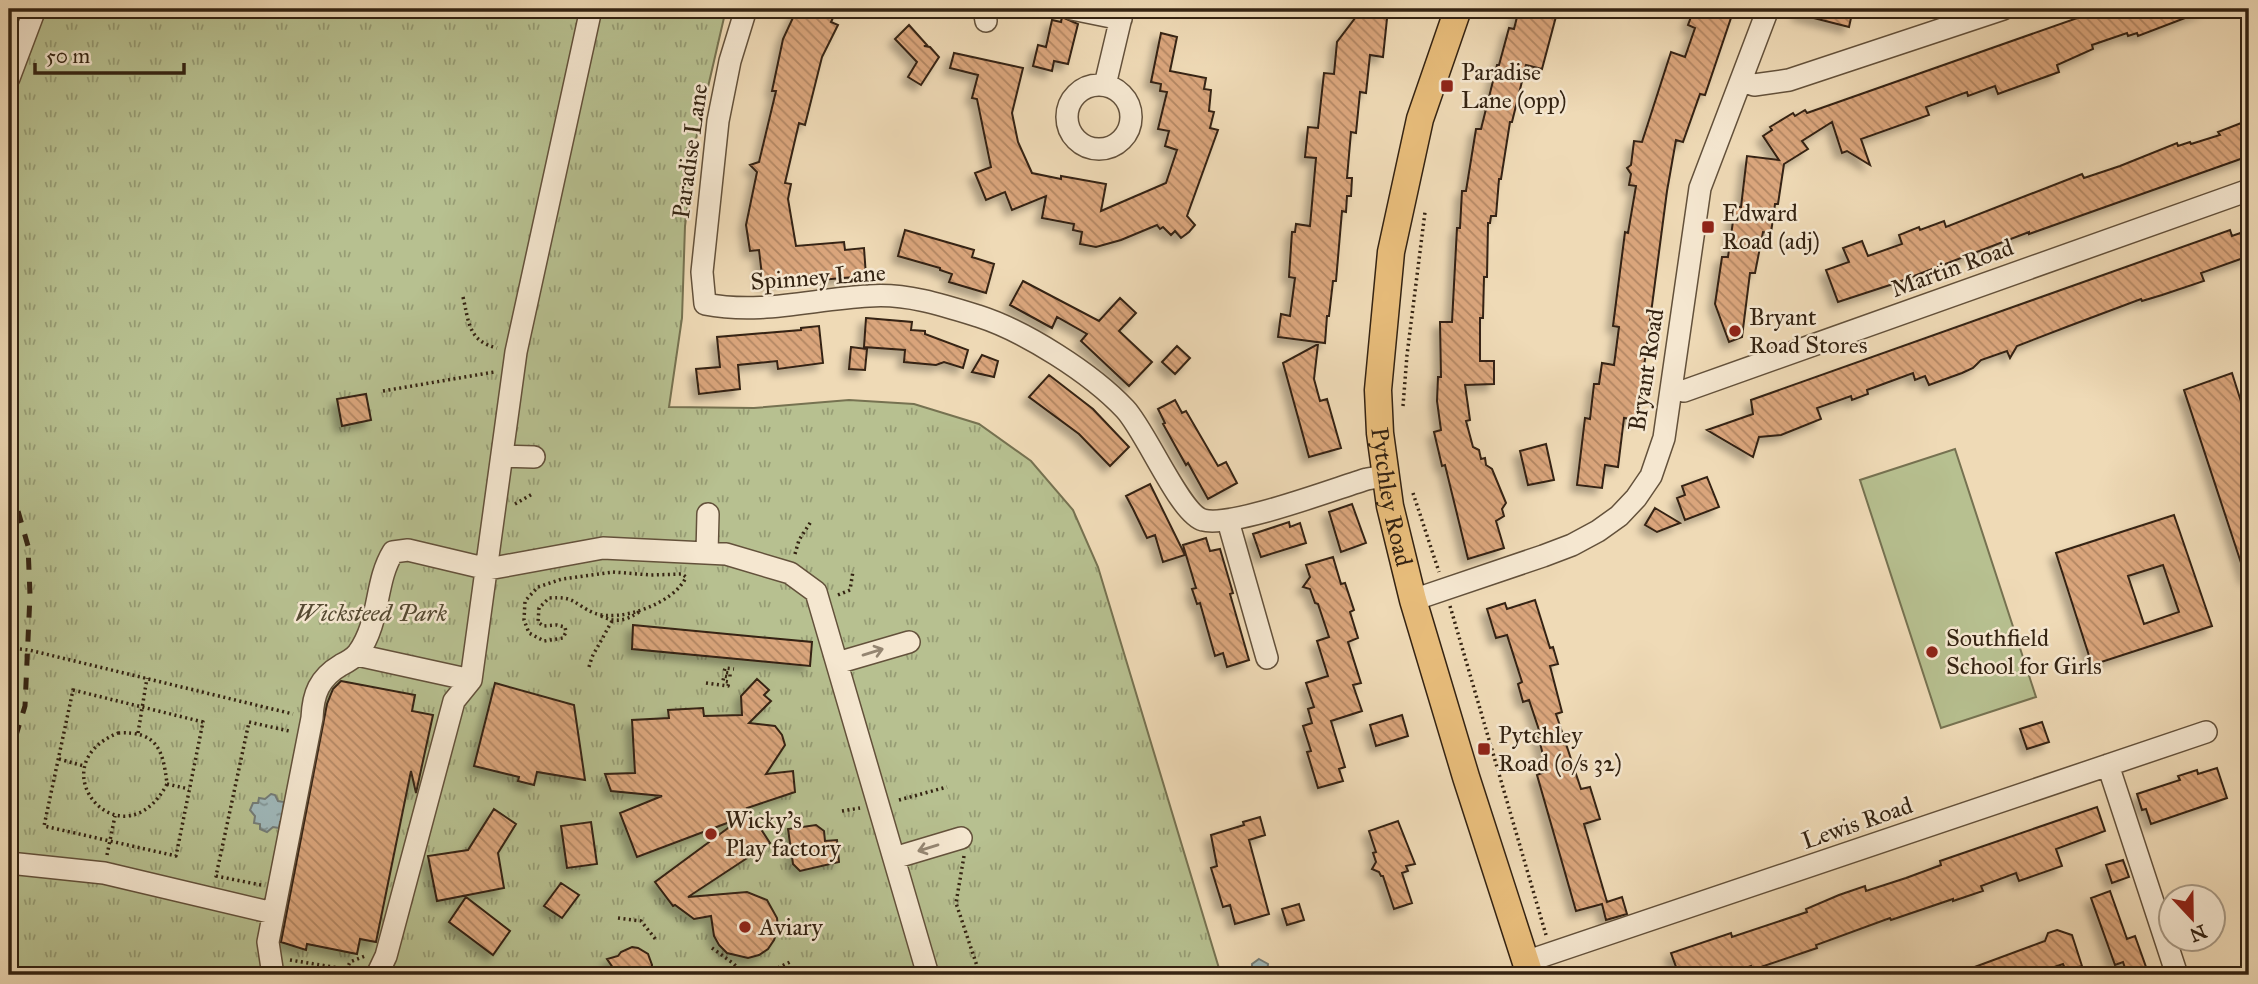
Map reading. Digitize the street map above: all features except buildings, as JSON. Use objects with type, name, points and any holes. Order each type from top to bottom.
[{"type":"main road","name":"Pytchley Road","points":[[1458,9],[1420,119],[1391,252],[1378,390],[1385,476],[1413,600],[1528,969]]},
{"type":"street","points":[[9,78],[35,9]]},
{"type":"street","points":[[377,975],[386,956],[454,701],[471,680],[515,360],[591,9]]},
{"type":"street","name":"Paradise Lane","points":[[705,304],[702,272],[708,198],[730,61],[746,9]]},
{"type":"street","points":[[1072,9],[1122,14],[1105,85]]},
{"type":"street","name":"Bryant Road","points":[[1413,600],[1572,545],[1619,516],[1636,498],[1651,475],[1664,438],[1700,188],[1768,9]]},
{"type":"street","points":[[1741,80],[1754,85],[1797,78],[2003,9]]},
{"type":"street","name":"Martin Road","points":[[1672,388],[1684,391],[2249,190]]},
{"type":"street","name":"Spinney Lane","points":[[705,304],[731,309],[762,309],[872,295],[915,299],[981,317],[1044,346],[1088,376],[1126,410],[1154,451],[1187,510],[1202,520],[1228,521],[1385,476]]},
{"type":"street","points":[[502,456],[534,457]]},
{"type":"street","points":[[707,553],[708,514]]},
{"type":"street","points":[[1228,521],[1267,658]]},
{"type":"street","points":[[272,966],[268,943],[310,726],[312,698],[328,673],[357,655],[374,624],[386,564],[393,552],[408,550],[488,569],[603,548],[726,554],[790,573],[816,592],[928,975]]},
{"type":"street","points":[[837,663],[909,642]]},
{"type":"street","points":[[357,655],[471,680]]},
{"type":"street","name":"Lewis Road","points":[[1528,969],[2206,732]]},
{"type":"street","points":[[2108,765],[2175,975]]},
{"type":"street","points":[[894,858],[961,838]]},
{"type":"street","points":[[9,863],[104,873],[273,913]]},
{"type":"path","points":[[1403,407],[1426,202]]},
{"type":"path","points":[[463,297],[471,330],[478,341],[515,360]]},
{"type":"path","points":[[383,391],[515,360]]},
{"type":"path","points":[[1410,483],[1442,580]]},
{"type":"path","points":[[790,573],[799,540],[813,520]]},
{"type":"path","points":[[820,603],[850,590],[853,571]]},
{"type":"path","points":[[596,614],[615,615],[656,605],[683,583],[686,577],[682,573],[651,575],[613,572],[562,579],[538,587],[525,601],[524,620],[529,634],[544,640],[563,638],[566,632],[565,627],[543,626],[538,622],[540,608],[549,598],[565,597],[596,614],[612,621],[629,618],[640,610]]},
{"type":"path","points":[[1448,599],[1549,947]]},
{"type":"path","points":[[589,667],[612,621]]},
{"type":"path","points":[[9,648],[29,650],[147,678],[310,726]]},
{"type":"path","points":[[706,683],[728,687],[729,682],[723,681],[724,676],[730,677],[730,673],[724,672],[725,668],[734,669]]},
{"type":"path","points":[[138,733],[147,678]]},
{"type":"path","points":[[74,690],[203,722],[176,856],[44,826],[58,759],[74,690]]},
{"type":"path","points":[[278,888],[216,876],[249,722],[310,726]]},
{"type":"path","points":[[118,733],[138,733],[149,737],[163,756],[167,783],[147,809],[121,817],[115,816],[90,800],[83,775],[84,765],[95,746],[106,738],[118,733]]},
{"type":"path","points":[[58,759],[84,765]]},
{"type":"path","points":[[167,783],[189,789]]},
{"type":"path","points":[[104,873],[115,816]]},
{"type":"path","points":[[961,838],[964,859],[956,903],[979,975]]},
{"type":"path","points":[[618,918],[641,921],[657,941]]},
{"type":"path","points":[[712,948],[745,975]]},
{"type":"path","points":[[763,975],[790,962]]},
{"type":"path","points":[[272,966],[345,969]]},
{"type":"green space","name":"Wicksteed Park","points":[[9,9],[726,9],[696,139],[685,226],[682,318],[669,407],[754,408],[849,400],[914,404],[979,424],[1031,461],[1073,510],[1098,567],[1221,975],[9,975]]},
{"type":"green space","points":[[1955,449],[2036,697],[1941,728],[1860,480]]},
{"type":"water","points":[[271,794],[275,795],[278,801],[284,802],[283,808],[287,810],[285,822],[280,822],[279,828],[273,827],[267,832],[260,829],[260,824],[254,823],[255,816],[250,810],[253,803],[258,803],[259,798],[265,799]]},
{"type":"water","points":[[1259,959],[1268,964],[1267,975],[1250,975],[1252,964]]},
{"type":"railway","points":[[9,489],[28,546],[30,595],[25,706],[9,758]]},
{"type":"place","name":"Paradise Lane (opp)","points":[[1447,86]]},
{"type":"place","name":"Edward Road (adj)","points":[[1708,227]]},
{"type":"place","name":"Bryant Road Stores","points":[[1735,331]]},
{"type":"place","name":"Southfield School for Girls","points":[[1932,652]]},
{"type":"place","name":"Pytchley Road (o/s 32)","points":[[1484,749]]},
{"type":"place","name":"Wicky's Play factory","points":[[711,834]]},
{"type":"place","name":"Aviary","points":[[745,927]]}]
